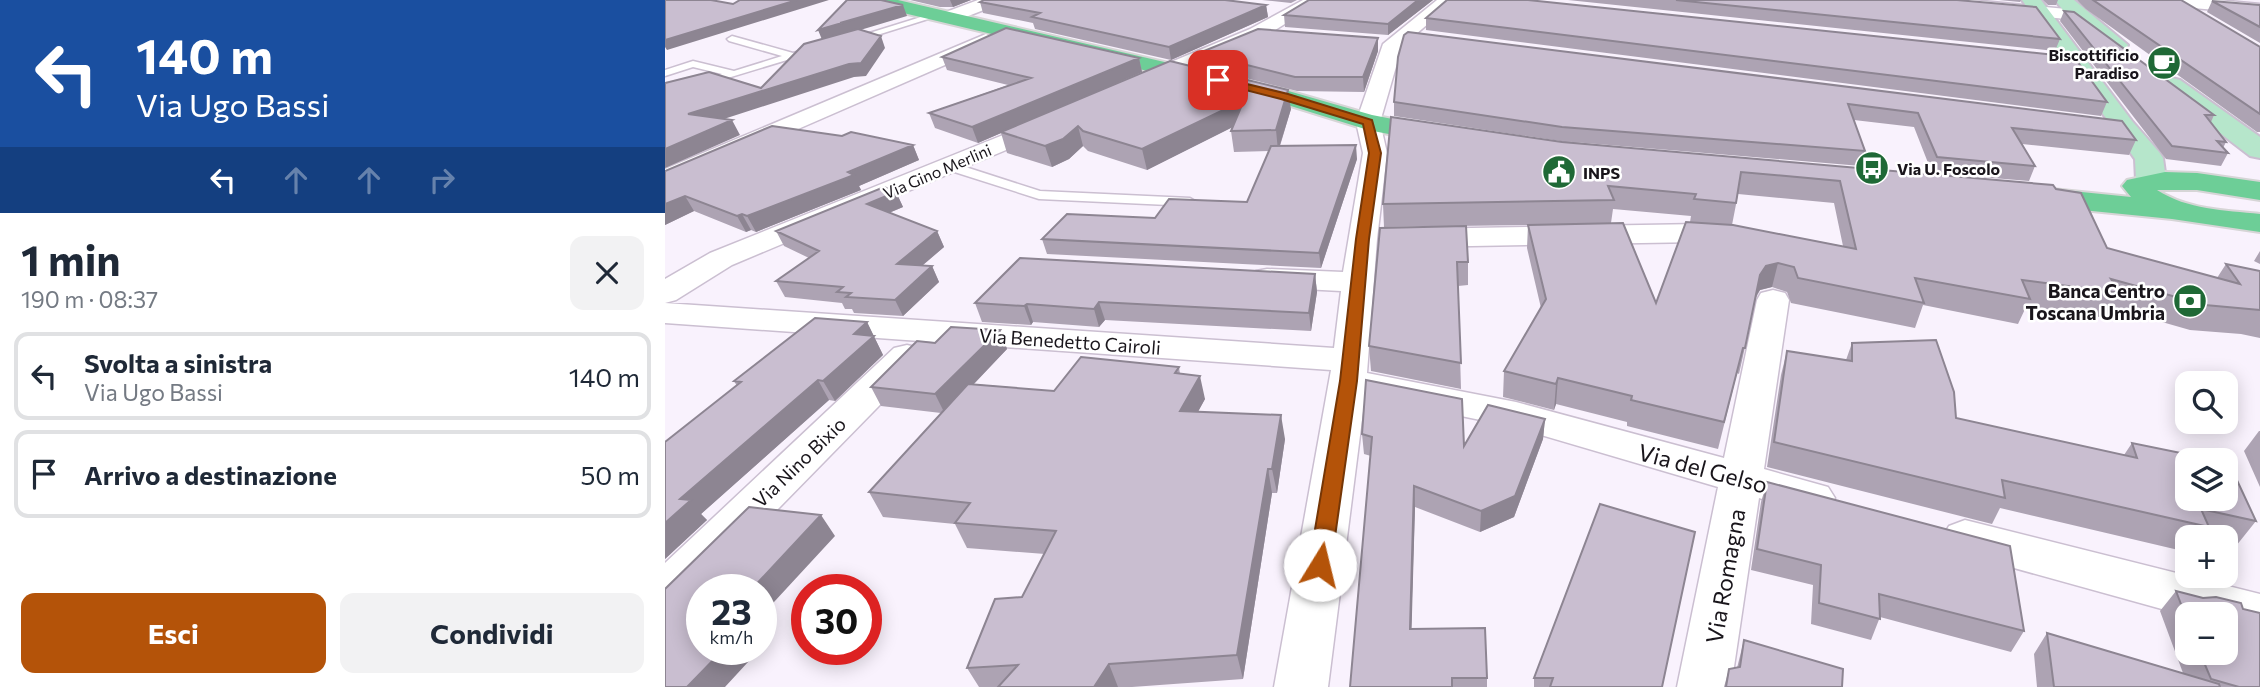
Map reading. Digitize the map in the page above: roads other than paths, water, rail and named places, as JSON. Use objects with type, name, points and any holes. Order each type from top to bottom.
[{"type":"main road","points":[[874,0],[1285,97],[1368,122],[1466,140]]},
{"type":"main road","points":[[2260,191],[2144,183],[2103,192],[2030,188],[2002,190],[2024,195],[2172,210],[2260,223]]},
{"type":"main road","points":[[2144,183],[2144,197],[2172,210]]},
{"type":"street","points":[[946,15],[993,0]]},
{"type":"street","points":[[1123,91],[1257,33],[1315,0]]},
{"type":"street","points":[[1301,687],[1349,370],[1362,239],[1375,153],[1368,122],[1391,40],[1448,0]]},
{"type":"street","points":[[1915,0],[2070,8],[2131,55]]},
{"type":"street","points":[[2160,0],[2260,9]]},
{"type":"street","points":[[2170,1],[2203,20]]},
{"type":"street","points":[[2036,6],[2123,127],[2149,158],[2144,183]]},
{"type":"street","points":[[1268,8],[1294,12]]},
{"type":"street","points":[[665,179],[1009,30]]},
{"type":"street","points":[[1257,33],[1284,35]]},
{"type":"street","points":[[1391,40],[1429,38]]},
{"type":"street","points":[[2047,59],[2077,62]]},
{"type":"street","points":[[2152,71],[2260,150]]},
{"type":"street","name":"Via Gino Merlini","points":[[665,293],[721,259],[1074,113]]},
{"type":"street","points":[[2095,123],[2123,127]]},
{"type":"street","points":[[1362,239],[1700,233],[1751,240]]},
{"type":"street","points":[[1236,277],[1358,282]]},
{"type":"street","name":"Via Romagna","points":[[1704,687],[1773,300]]},
{"type":"street","name":"Via Benedetto Cairoli","points":[[665,313],[932,331],[1349,370]]},
{"type":"street","name":"Via Nino Bixio","points":[[665,593],[932,331]]},
{"type":"street","name":"Via del Gelso","points":[[1349,370],[1849,507]]},
{"type":"street","points":[[1928,528],[2260,615]]},
{"type":"lane","points":[[841,43],[946,15]]},
{"type":"lane","points":[[732,40],[792,56]]},
{"type":"lane","points":[[665,94],[828,46]]},
{"type":"lane","points":[[665,73],[693,64],[734,74]]},
{"type":"lane","points":[[950,166],[1039,195],[1210,203]]},
{"type":"place","name":"Biscottificio Paradiso","points":[[2164,63]]},
{"type":"place","name":"Via U. Foscolo","points":[[1872,168]]},
{"type":"place","name":"INPS","points":[[1559,172]]},
{"type":"place","name":"Banca Centro Toscana Umbria","points":[[2190,301]]}]
